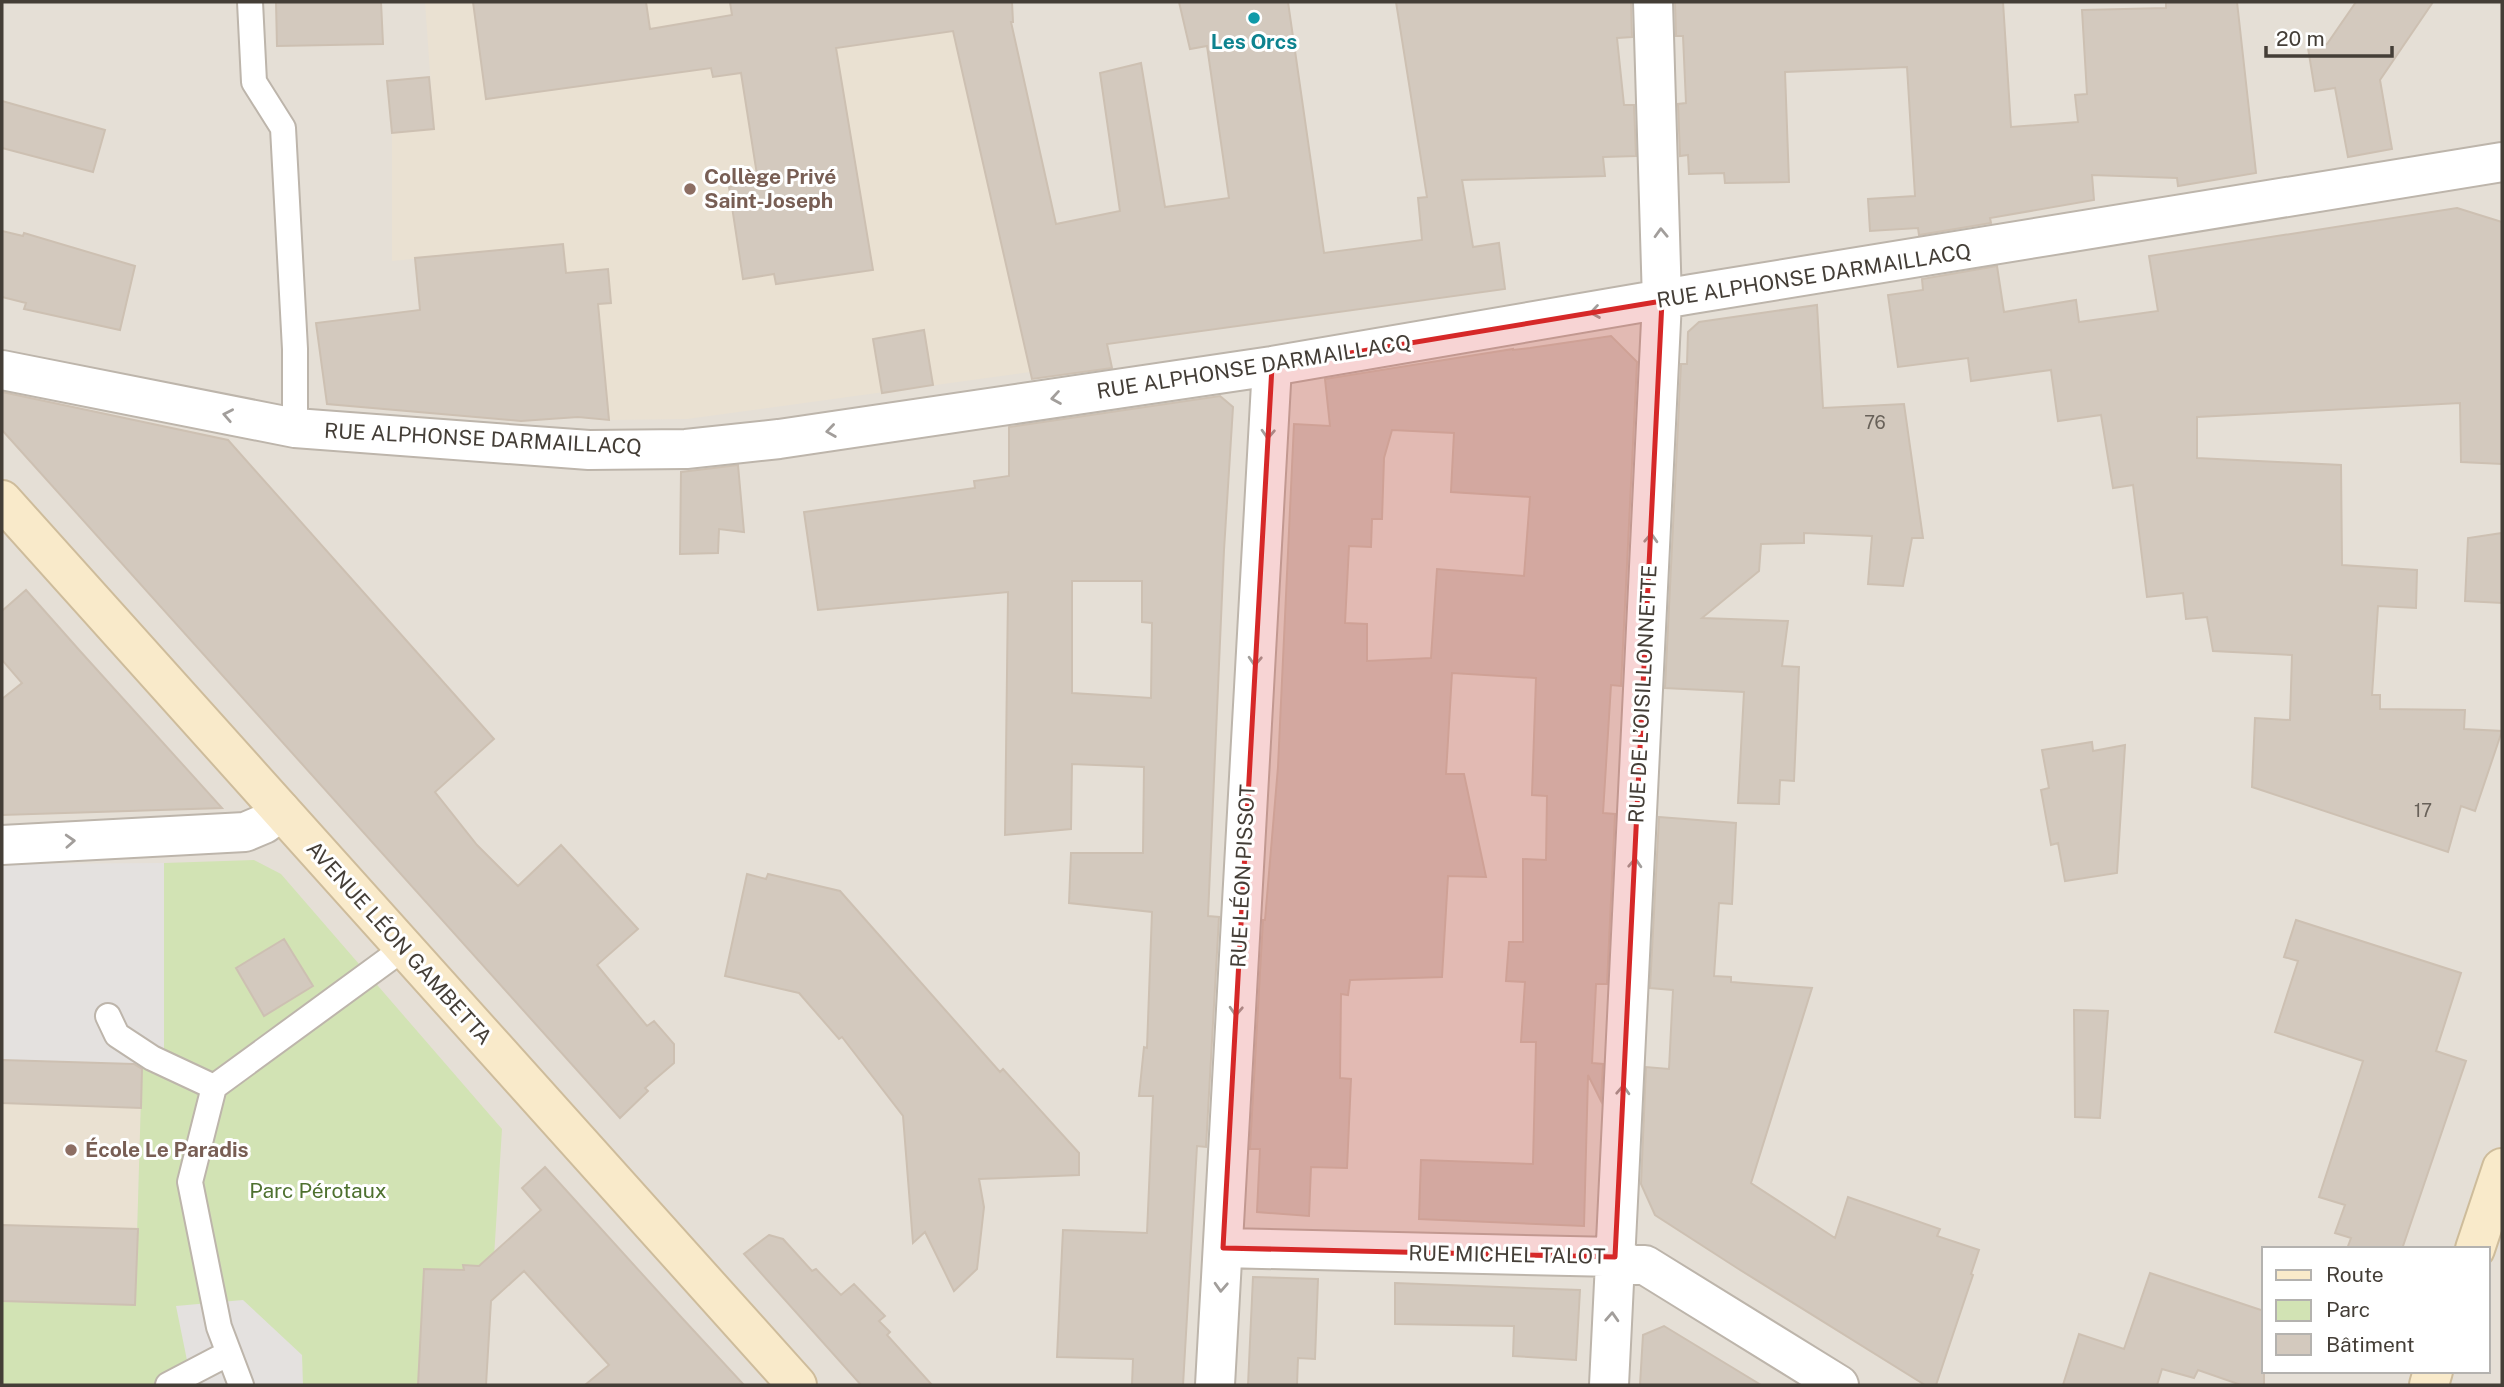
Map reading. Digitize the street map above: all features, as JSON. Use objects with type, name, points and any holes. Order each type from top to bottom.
[{"type":"street","name":"RUE DE L’OISILLONNETTE","points":[[1609,1385],[1662,301],[1653,2]]},
{"type":"street","name":"RUE ALPHONSE DARMAILLACQ","points":[[2,370],[295,428],[589,450],[686,449],[779,439],[1272,366],[2502,162]]},
{"type":"street","name":"RUE LÉON PISSOT","points":[[1215,1385],[1272,366]]},
{"type":"street","name":"AVENUE LÉON GAMBETTA","points":[[2,500],[797,1385]]},
{"type":"street","points":[[2,845],[245,832],[264,824],[281,811]]},
{"type":"street","points":[[2476,1247],[2502,1168]]},
{"type":"street","name":"RUE MICHEL TALOT","points":[[1223,1248],[1615,1257],[1632,1265],[1645,1265],[1839,1385]]},
{"type":"lane","points":[[250,2],[254,82],[283,128],[295,349],[295,428]]},
{"type":"lane","points":[[242,1385],[219,1327],[190,1182],[214,1087],[404,948]]},
{"type":"lane","points":[[108,1016],[117,1035],[152,1058],[214,1087]]},
{"type":"lane","points":[[168,1385],[229,1353]]},
{"type":"highlighted area","points":[[1662,301],[1615,1257],[1223,1248],[1272,366]]},
{"type":"shaded area","points":[[2,2],[2502,2],[2502,1385],[2,1385]]},
{"type":"shaded area","name":"Collège Privé Saint-Joseph","points":[[425,2],[952,2],[959,34],[954,36],[1030,372],[687,419],[609,420],[601,327],[571,331],[563,244],[392,261],[392,133],[434,129]]},
{"type":"shaded area","points":[[164,863],[164,1050],[142,1064],[2,1060],[2,864]]},
{"type":"shaded area","name":"École Le Paradis","points":[[2,1060],[142,1064],[135,1305],[2,1301]]},
{"type":"shaded area","points":[[243,1300],[302,1355],[303,1385],[192,1385],[176,1306]]},
{"type":"green space","name":"Parc Pérotaux","points":[[254,860],[281,874],[502,1129],[486,1385],[2,1385],[2,1301],[135,1304],[142,1064],[164,1050],[164,863]]},
{"type":"building","points":[[276,2],[381,2],[383,44],[277,46]]},
{"type":"building","points":[[473,2],[646,2],[650,29],[732,15],[730,2],[1012,2],[1011,22],[1056,224],[1120,211],[1100,73],[1141,63],[1165,207],[1229,198],[1207,46],[1190,49],[1179,2],[1288,2],[1324,253],[1422,240],[1418,198],[1427,197],[1396,2],[1631,2],[1632,37],[1617,38],[1624,105],[1634,105],[1636,156],[1603,157],[1605,176],[1462,180],[1473,247],[1499,243],[1505,289],[1107,344],[1112,368],[1032,379],[953,31],[836,48],[873,270],[776,284],[774,274],[743,279],[729,187],[758,181],[741,73],[713,77],[711,68],[486,99]]},
{"type":"building","points":[[1675,2],[2003,2],[2011,127],[2078,122],[2075,95],[2087,94],[2082,10],[2166,8],[2166,2],[2237,2],[2256,173],[2178,186],[2177,178],[2092,175],[2094,200],[1990,218],[1991,223],[1919,235],[1918,228],[1870,231],[1868,199],[1915,196],[1907,67],[1785,72],[1789,182],[1725,183],[1724,173],[1689,174],[1688,155],[1680,156],[1678,104],[1686,103],[1683,36],[1676,36]]},
{"type":"building","points":[[2356,2],[2433,2],[2380,80],[2392,149],[2348,157],[2335,88],[2315,91],[2308,48],[2327,44]]},
{"type":"building","points":[[429,77],[434,129],[392,133],[387,81]]},
{"type":"building","points":[[2,101],[105,130],[93,172],[2,148]]},
{"type":"building","points":[[2457,208],[2502,222],[2502,464],[2461,462],[2460,403],[2197,417],[2197,458],[2341,465],[2342,565],[2417,570],[2416,608],[2378,606],[2372,695],[2380,695],[2380,709],[2465,710],[2464,729],[2502,731],[2475,811],[2461,806],[2448,852],[2252,787],[2255,718],[2290,720],[2292,655],[2213,651],[2207,617],[2186,619],[2183,593],[2147,597],[2133,485],[2113,488],[2101,415],[2058,421],[2051,370],[1971,381],[1968,358],[1898,367],[1888,295],[1923,290],[1922,279],[1997,266],[2004,312],[2076,300],[2079,322],[2158,311],[2149,256]]},
{"type":"building","points":[[2,231],[23,236],[24,233],[135,266],[120,330],[24,309],[26,303],[2,297]]},
{"type":"building","points":[[563,244],[566,273],[608,269],[611,303],[598,304],[609,420],[578,417],[521,421],[327,404],[316,323],[420,310],[415,258]]},
{"type":"building","points":[[1817,305],[1823,408],[1904,404],[1923,538],[1912,538],[1903,586],[1868,584],[1872,536],[1804,533],[1804,543],[1761,544],[1759,571],[1702,618],[1788,621],[1782,666],[1799,667],[1794,781],[1780,780],[1779,804],[1738,803],[1744,692],[1665,688],[1681,364],[1687,364],[1688,332],[1699,322]]},
{"type":"building","points":[[924,330],[933,385],[882,393],[873,339]]},
{"type":"building","points":[[1611,336],[1637,362],[1621,686],[1611,685],[1603,813],[1615,814],[1607,984],[1596,984],[1592,1063],[1603,1064],[1601,1101],[1588,1075],[1584,1226],[1419,1219],[1421,1160],[1533,1164],[1536,1042],[1521,1042],[1525,982],[1506,981],[1509,942],[1523,942],[1523,859],[1546,860],[1547,796],[1532,795],[1536,678],[1452,673],[1446,774],[1464,774],[1486,877],[1448,876],[1442,977],[1350,980],[1348,995],[1341,994],[1340,1078],[1351,1079],[1347,1168],[1311,1167],[1309,1216],[1257,1212],[1260,1149],[1250,1149],[1263,920],[1278,767],[1294,424],[1330,426],[1325,379]],"holes":[[[1392,430],[1454,433],[1451,492],[1530,497],[1524,576],[1437,569],[1431,658],[1367,661],[1367,624],[1345,623],[1349,546],[1371,547],[1372,519],[1382,519],[1384,458]]]},
{"type":"building","points":[[2,392],[228,440],[494,739],[435,792],[477,845],[518,886],[561,845],[638,929],[597,965],[647,1026],[654,1021],[674,1044],[674,1063],[645,1088],[648,1091],[620,1118],[2,430]]},
{"type":"building","points":[[1220,396],[1233,407],[1208,916],[1219,917],[1206,1147],[1197,1146],[1183,1385],[1132,1385],[1133,1359],[1057,1357],[1063,1230],[1147,1233],[1153,1096],[1139,1096],[1144,1047],[1147,1048],[1152,912],[1069,903],[1071,853],[1143,853],[1144,767],[1072,764],[1071,829],[1005,835],[1008,592],[818,610],[804,512],[975,488],[974,481],[1009,476],[1009,427]],"holes":[[[1072,581],[1142,581],[1142,622],[1152,623],[1151,698],[1072,693]]]},
{"type":"building","points":[[738,465],[744,532],[719,529],[718,553],[680,554],[681,472]]},
{"type":"building","points":[[2502,533],[2502,603],[2465,601],[2468,538]]},
{"type":"building","points":[[26,590],[222,808],[2,815],[2,699],[22,683],[2,660],[2,611]]},
{"type":"building","points":[[2092,742],[2093,751],[2125,745],[2117,873],[2065,881],[2058,843],[2051,845],[2041,790],[2049,788],[2042,750]]},
{"type":"building","points":[[1659,817],[1736,823],[1732,904],[1719,903],[1714,976],[1731,977],[1731,982],[1812,988],[1751,1183],[1835,1238],[1848,1197],[1940,1229],[1937,1236],[1979,1250],[1936,1385],[1925,1385],[1655,1215],[1641,1184],[1646,1067],[1669,1069],[1673,990],[1650,988]]},
{"type":"building","points":[[747,874],[766,879],[768,874],[840,891],[1000,1072],[1003,1069],[1079,1153],[1079,1175],[979,1179],[984,1207],[977,1269],[954,1291],[925,1232],[913,1243],[903,1116],[842,1037],[839,1039],[799,993],[725,976]]},
{"type":"building","points":[[2296,920],[2461,973],[2436,1051],[2466,1061],[2403,1247],[2348,1247],[2351,1238],[2335,1233],[2345,1205],[2319,1197],[2363,1061],[2275,1032],[2298,961],[2284,957]]},
{"type":"building","points":[[284,939],[313,986],[264,1016],[236,968]]},
{"type":"building","points":[[2074,1010],[2108,1011],[2100,1118],[2075,1117]]},
{"type":"building","points":[[2,1060],[134,1064],[142,1069],[141,1108],[2,1103]]},
{"type":"building","points":[[545,1167],[744,1385],[585,1385],[609,1365],[524,1271],[491,1301],[486,1385],[418,1385],[424,1269],[464,1270],[463,1265],[479,1266],[541,1210],[522,1188]]},
{"type":"building","points":[[2,1225],[138,1229],[135,1305],[2,1301]]},
{"type":"building","points":[[769,1235],[783,1239],[812,1271],[816,1269],[841,1295],[854,1284],[885,1316],[879,1321],[890,1332],[887,1335],[932,1385],[861,1385],[744,1254]]},
{"type":"building","points":[[2150,1273],[2262,1310],[2264,1385],[2241,1385],[2198,1370],[2194,1378],[2162,1369],[2157,1385],[2063,1385],[2079,1334],[2124,1349]]},
{"type":"building","points":[[1253,1277],[1318,1279],[1315,1359],[1298,1358],[1297,1385],[1248,1385]]},
{"type":"building","points":[[1395,1283],[1580,1290],[1576,1360],[1513,1356],[1514,1326],[1395,1324]]},
{"type":"building","points":[[1664,1326],[1761,1385],[1640,1385],[1643,1335]]},
{"type":"place","name":"Les Orcs","points":[[1254,18]]},
{"type":"place","name":"Collège Privé Saint-Joseph","points":[[690,189]]},
{"type":"place","name":"École Le Paradis","points":[[71,1150]]}]
